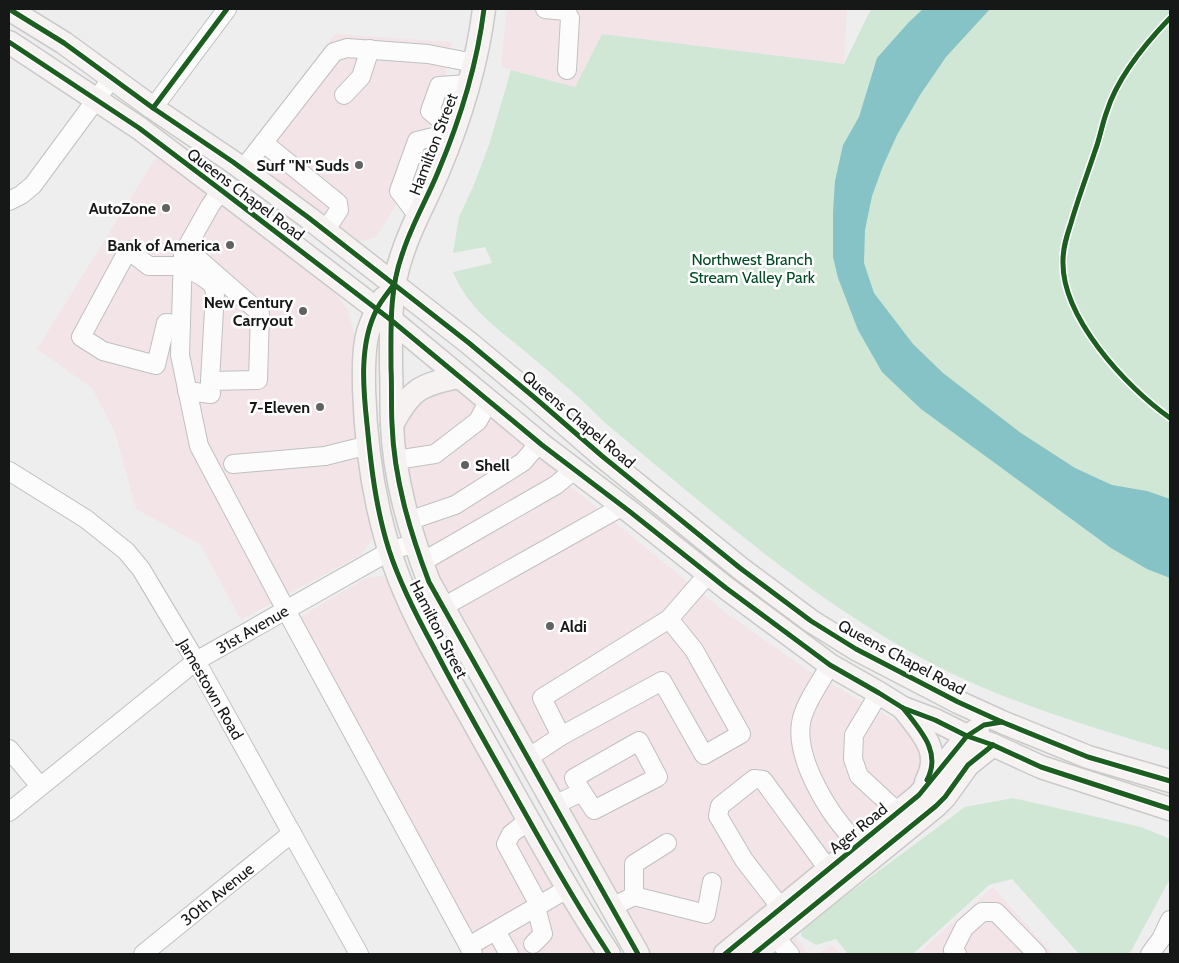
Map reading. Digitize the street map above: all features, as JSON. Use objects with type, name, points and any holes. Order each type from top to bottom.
[{"type":"main road","name":"Queens Chapel Road","points":[[9,9],[64,43],[153,108],[243,169],[325,231],[469,343],[632,481],[740,568],[811,621],[856,649],[958,702],[1002,722],[1088,757],[1170,781]]},
{"type":"main road","name":"Hamilton Street","points":[[484,9],[482,28],[472,73],[454,132],[438,174],[403,251],[384,315],[392,426],[400,488],[408,521],[429,582],[638,954]]},
{"type":"main road","name":"Queens Chapel Road","points":[[9,42],[138,128],[221,190],[384,315],[539,443],[623,506],[708,574],[830,665],[903,708],[935,720],[967,736],[993,745],[1041,767],[1170,809]]},
{"type":"main road","name":"Hamilton Street","points":[[384,315],[368,334],[364,370],[365,405],[368,445],[381,522],[400,580],[418,618],[529,820],[567,888],[609,954]]},
{"type":"main road","points":[[392,426],[401,407],[425,384],[458,377]]},
{"type":"main road","points":[[903,708],[925,736],[931,751],[931,773],[919,794]]},
{"type":"main road","name":"Ager Road","points":[[725,954],[919,794],[967,736],[984,725],[1002,722]]},
{"type":"main road","name":"Ager Road","points":[[763,949],[936,806],[945,797],[968,765],[993,745]]},
{"type":"main road","points":[[595,932],[602,954]]},
{"type":"street","points":[[153,108],[227,9]]},
{"type":"street","points":[[545,9],[566,11],[570,18],[567,70]]},
{"type":"street","points":[[243,169],[334,52],[347,48],[428,54],[472,73]]},
{"type":"street","points":[[344,95],[361,77],[370,49]]},
{"type":"street","points":[[454,132],[430,111],[438,86],[472,73]]},
{"type":"street","points":[[9,201],[22,195],[34,185],[112,78]]},
{"type":"street","points":[[418,216],[399,190],[417,141],[454,132]]},
{"type":"street","points":[[264,143],[338,203],[340,206],[339,210],[325,231]]},
{"type":"street","points":[[221,190],[210,206],[183,260],[180,356],[199,446],[471,950],[496,931],[567,888]]},
{"type":"street","points":[[181,324],[166,322],[156,365],[103,351],[81,336],[128,250],[149,266],[196,257],[260,313],[258,380],[210,381]]},
{"type":"street","points":[[183,260],[213,285],[215,292],[210,381],[211,394],[187,391]]},
{"type":"street","points":[[396,460],[435,454],[478,421],[488,402]]},
{"type":"street","points":[[408,521],[455,505],[523,462],[539,443]]},
{"type":"street","points":[[233,464],[325,456],[368,445]]},
{"type":"street","name":"31st Avenue","points":[[9,812],[196,661],[390,551],[418,553],[556,485],[574,470]]},
{"type":"street","name":"Jamestown Road","points":[[9,471],[86,519],[126,551],[141,569],[196,661],[359,954]]},
{"type":"street","points":[[443,607],[623,506]]},
{"type":"street","points":[[561,736],[542,698],[669,619],[708,574]]},
{"type":"street","points":[[528,758],[561,736],[662,681],[704,755],[742,734],[694,650],[669,619]]},
{"type":"street","points":[[830,665],[809,702],[801,723],[802,748],[811,775],[830,812],[859,844]]},
{"type":"street","points":[[880,693],[854,735],[853,759],[859,776],[898,812]]},
{"type":"street","points":[[638,741],[658,777],[594,810],[582,792],[574,778],[638,741]]},
{"type":"street","points":[[9,749],[40,786]]},
{"type":"street","points":[[781,908],[744,860],[718,816],[720,806],[754,779],[763,780],[828,870]]},
{"type":"street","points":[[554,805],[582,792]]},
{"type":"street","points":[[529,820],[511,834],[506,844],[539,905],[537,911],[543,934],[536,949]]},
{"type":"street","name":"30th Avenue","points":[[143,954],[292,833]]},
{"type":"street","points":[[634,896],[634,864],[667,843]]},
{"type":"street","points":[[612,907],[634,896],[706,914],[712,882]]},
{"type":"street","points":[[957,954],[953,950],[964,928],[982,912],[996,912],[1037,954]]},
{"type":"street","points":[[518,918],[536,949]]},
{"type":"street","points":[[1150,954],[1170,920]]},
{"type":"street","points":[[496,931],[509,954]]},
{"type":"street","points":[[763,949],[790,954]]},
{"type":"shaded area","points":[[507,9],[847,9],[844,64],[602,34],[575,87],[501,67]]},
{"type":"shaded area","points":[[335,34],[452,42],[440,100],[396,205],[376,237],[359,242],[242,154]]},
{"type":"shaded area","points":[[158,154],[330,287],[348,310],[360,360],[377,533],[360,555],[241,620],[200,544],[136,509],[115,432],[92,388],[37,349]]},
{"type":"shaded area","points":[[452,387],[474,398],[550,464],[558,476],[726,613],[809,671],[911,730],[927,773],[830,860],[713,954],[648,954],[452,605],[437,573],[412,493],[403,434],[405,415],[410,404]]},
{"type":"shaded area","points":[[383,576],[397,591],[596,954],[478,954],[295,620],[366,578]]},
{"type":"shaded area","points":[[993,887],[1053,954],[917,954]]},
{"type":"shaded area","points":[[793,932],[808,954],[768,954]]},
{"type":"shaded area","points":[[832,945],[840,954],[818,954]]},
{"type":"green space","name":"Northwest Branch Stream Valley Park","points":[[871,9],[1170,9],[1170,751],[1042,710],[991,691],[916,655],[868,627],[822,596],[733,529],[604,422],[566,386],[485,317],[467,297],[453,272],[492,263],[485,247],[453,253],[459,217],[489,145],[511,70],[575,87],[602,34],[844,64]]},
{"type":"green space","points":[[1013,798],[1141,827],[1170,839],[1170,879],[1131,951],[1127,954],[1079,954],[1012,879],[989,885],[913,954],[848,954],[836,939],[816,945],[801,936],[802,928],[965,807]]},
{"type":"water","points":[[923,9],[990,9],[946,57],[920,95],[897,135],[883,166],[872,196],[865,230],[864,263],[874,293],[913,344],[943,373],[1021,433],[1075,468],[1112,485],[1147,491],[1170,499],[1170,578],[1147,569],[1111,548],[921,409],[882,372],[858,330],[838,278],[833,257],[835,181],[843,145],[859,117],[877,58]]},
{"type":"cycle path","points":[[9,9],[64,43],[309,218],[469,343],[602,456],[740,568],[811,621],[856,649],[958,702],[1002,722],[1088,757],[1170,781]]},
{"type":"cycle path","points":[[153,108],[227,9]]},
{"type":"cycle path","points":[[484,9],[477,51],[460,112],[438,172],[407,242],[395,280],[392,309],[391,368],[393,445],[396,465],[409,525],[429,582],[638,954]]},
{"type":"cycle path","points":[[1170,18],[1133,61],[1112,98],[1068,232],[1063,260],[1065,282],[1084,327],[1116,369],[1134,388],[1170,418]]},
{"type":"cycle path","points":[[9,42],[139,128],[221,190],[391,320],[542,445],[726,588],[830,665],[903,708],[935,720],[967,736],[993,745],[1041,767],[1170,809]]},
{"type":"cycle path","points":[[392,287],[371,322],[367,336],[364,366],[364,396],[372,472],[377,503],[389,550],[420,623],[457,691],[552,861],[609,954]]},
{"type":"cycle path","points":[[903,708],[927,742],[932,760],[927,780]]},
{"type":"cycle path","points":[[725,954],[919,795],[967,736],[984,725],[1002,722]]},
{"type":"cycle path","points":[[754,954],[936,806],[945,797],[968,765],[993,745]]},
{"type":"place","name":"Surf \"N\" Suds","points":[[359,165]]},
{"type":"place","name":"AutoZone","points":[[166,208]]},
{"type":"place","name":"Bank of America","points":[[230,245]]},
{"type":"place","name":"New Century Carryout","points":[[303,311]]},
{"type":"place","name":"7-Eleven","points":[[320,407]]},
{"type":"place","name":"Shell","points":[[465,465]]},
{"type":"place","name":"Aldi","points":[[550,626]]}]
